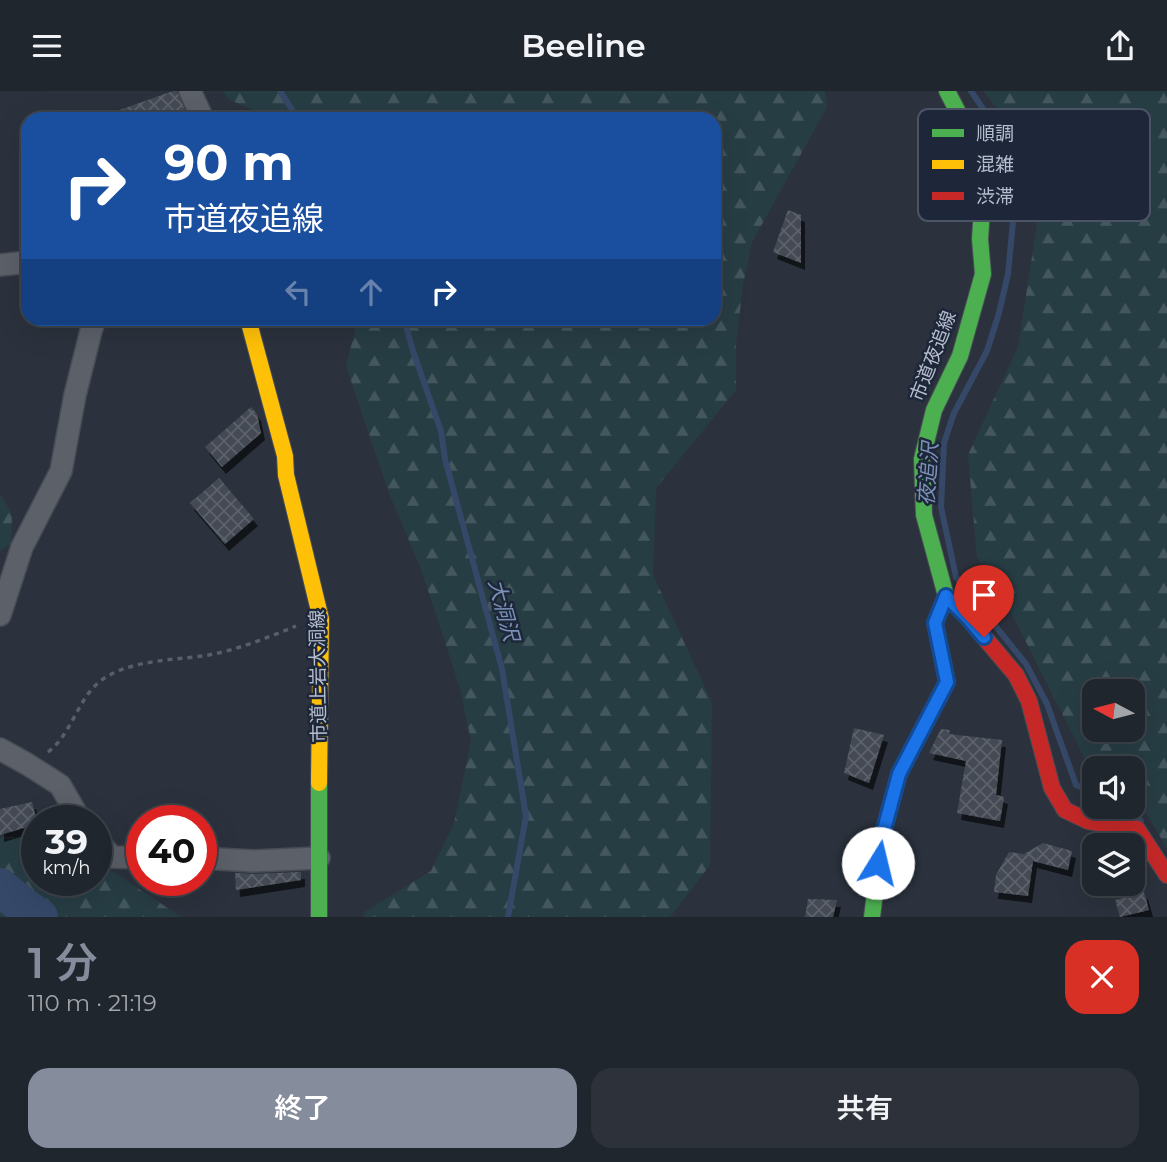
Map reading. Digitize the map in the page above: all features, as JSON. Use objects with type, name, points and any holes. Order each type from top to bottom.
[{"type":"street","points":[[190,91],[199,112]]},
{"type":"street","name":"市道夜追線","points":[[947,91],[956,109]]},
{"type":"street","name":"市道夜追線","points":[[981,221],[983,274],[960,356],[934,410],[922,459],[923,515],[946,596],[1016,675],[1029,701],[1052,788],[1065,810],[1088,821],[1137,829],[1167,875]]},
{"type":"street","points":[[0,265],[21,263]]},
{"type":"street","points":[[0,615],[22,547],[61,471],[75,395],[93,326]]},
{"type":"street","name":"市道上岩大洞線","points":[[250,326],[285,456],[286,475],[321,619],[319,917]]},
{"type":"street","points":[[0,573],[22,547]]},
{"type":"street","points":[[872,917],[882,837],[899,774],[947,682],[935,623],[946,596]]},
{"type":"street","points":[[0,750],[61,785],[72,805]]},
{"type":"street","points":[[217,859],[319,859]]},
{"type":"path","points":[[43,755],[59,743],[94,686],[111,675],[146,664],[209,655],[239,647],[296,626],[314,624],[321,619]]},
{"type":"green space","points":[[223,91],[825,91],[827,107],[752,242],[743,285],[736,343],[736,390],[656,488],[653,575],[712,703],[710,865],[670,917],[363,917],[365,912],[431,871],[454,824],[471,741],[460,688],[421,569],[389,493],[346,366],[356,326],[721,326],[721,112],[258,112],[228,99]]},
{"type":"green space","points":[[983,91],[1167,91],[1167,849],[1145,810],[1145,756],[1083,756],[1012,614],[977,557],[968,455],[1018,347],[1038,221],[1150,221],[1150,109],[998,109]]},
{"type":"green space","points":[[0,494],[12,514],[11,544],[0,551]]},
{"type":"green space","points":[[21,836],[21,896],[112,896],[112,871],[126,880],[126,896],[150,896],[181,917],[0,917],[0,838]]},
{"type":"building","points":[[177,91],[186,112],[114,112]]},
{"type":"building","points":[[788,210],[801,215],[801,263],[773,252]]},
{"type":"building","points":[[251,407],[257,414],[261,433],[222,467],[205,447]]},
{"type":"building","points":[[219,478],[254,519],[225,544],[190,503]]},
{"type":"building","points":[[854,728],[884,735],[869,783],[844,773]]},
{"type":"building","points":[[941,729],[950,730],[949,734],[1002,740],[996,795],[1004,797],[1000,821],[957,813],[966,761],[929,753]]},
{"type":"building","points":[[32,802],[33,805],[21,805],[21,829],[0,835],[0,809]]},
{"type":"building","points":[[1043,843],[1072,851],[1068,870],[1033,861],[1028,896],[994,892],[996,875],[1009,852],[1024,854]]},
{"type":"building","points":[[301,872],[301,880],[236,890],[235,873]]},
{"type":"building","points":[[1145,896],[1149,910],[1120,917],[1115,900]]},
{"type":"building","points":[[808,899],[837,900],[833,917],[805,917]]},
{"type":"waterway","name":"大洞沢","points":[[280,91],[294,112]]},
{"type":"waterway","name":"夜追沢","points":[[971,91],[983,109]]},
{"type":"waterway","name":"夜追沢","points":[[1013,221],[1008,274],[999,313],[987,351],[954,413],[944,443],[941,507],[956,577],[1026,664],[1047,704],[1076,785],[1082,788]]},
{"type":"waterway","name":"大洞沢","points":[[406,326],[441,431],[445,459],[502,669],[526,816],[508,917]]},
{"type":"waterway","points":[[0,887],[39,917]]},
{"type":"traffic: fast","points":[[947,91],[956,109]]},
{"type":"traffic: fast","points":[[953,603],[946,596],[924,515],[922,459],[934,410],[960,356],[983,274],[981,221]]},
{"type":"traffic: fast","points":[[872,917],[882,837],[899,774],[947,682],[935,623],[946,596]]},
{"type":"traffic: fast","points":[[319,783],[319,917]]},
{"type":"traffic: slow","points":[[250,326],[285,456],[286,475],[321,619],[319,783]]},
{"type":"traffic: jam","points":[[953,603],[1016,675],[1029,701],[1052,788],[1065,810],[1088,821],[1137,829],[1167,875]]},
{"type":"route","points":[[878,863],[899,774],[947,682],[935,623],[946,596],[984,637]]}]
